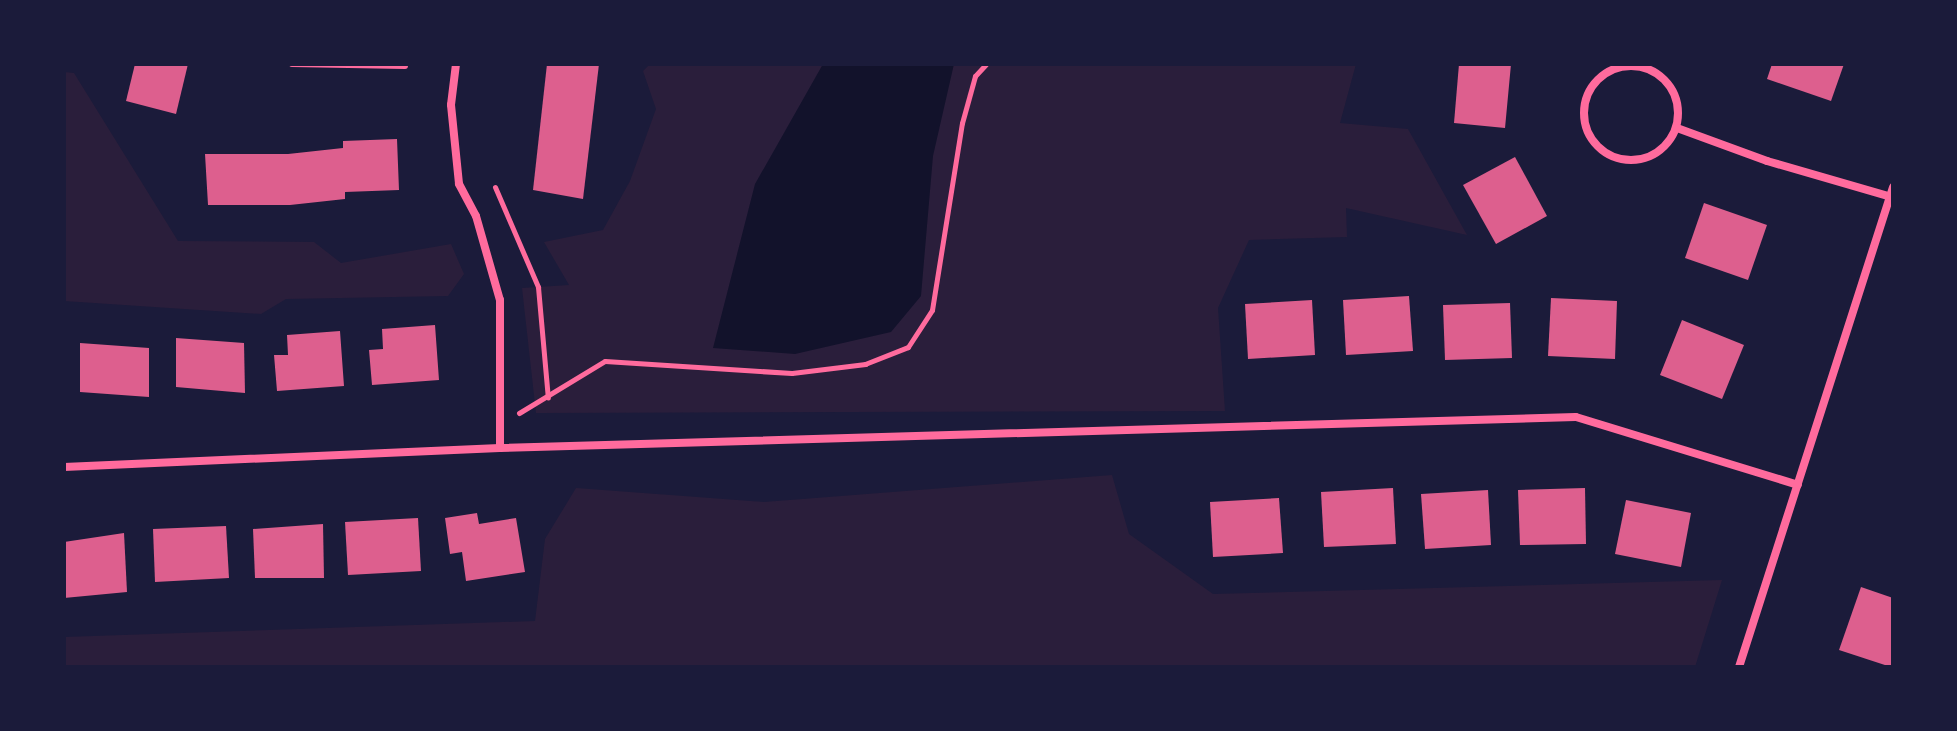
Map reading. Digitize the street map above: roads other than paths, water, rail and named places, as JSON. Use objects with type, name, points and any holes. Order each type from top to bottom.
[{"type":"street","points":[[456,64],[451,105],[459,184],[476,216],[500,300],[500,448]]},
{"type":"street","points":[[1638,67],[1671,90],[1681,118],[1677,128],[1654,153],[1623,158],[1595,143],[1584,124],[1583,102],[1591,85],[1607,73],[1638,67]]},
{"type":"street","points":[[1677,128],[1767,161],[1892,194],[1739,667]]},
{"type":"street","points":[[64,467],[500,448],[1576,417],[1798,485]]},
{"type":"lane","points":[[292,64],[405,66]]}]
